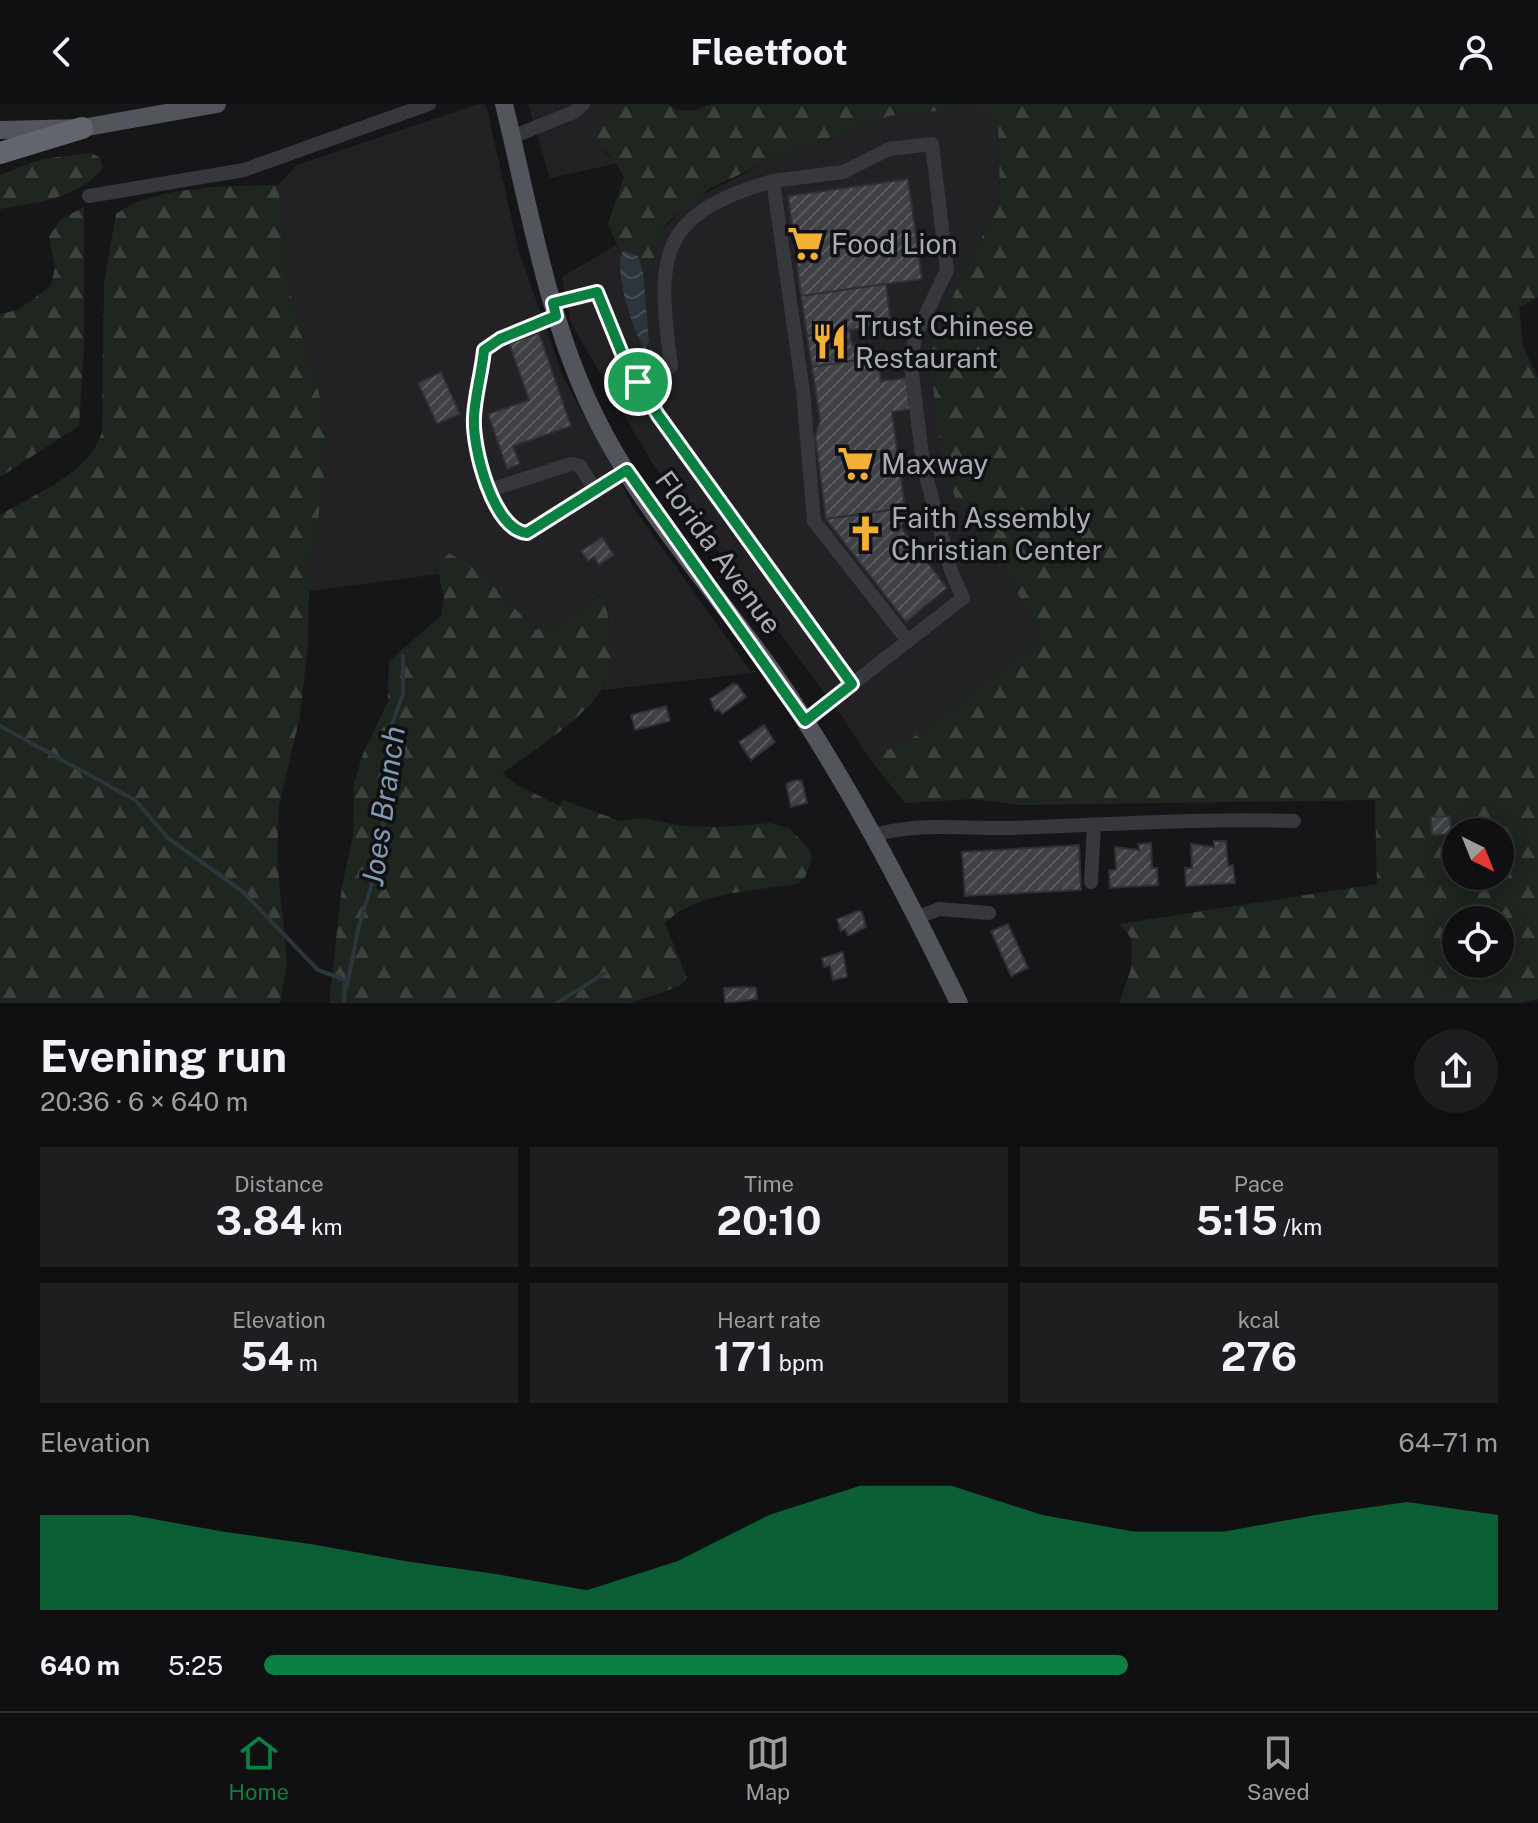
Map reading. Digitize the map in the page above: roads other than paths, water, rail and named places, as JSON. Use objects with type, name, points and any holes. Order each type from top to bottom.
[{"type":"highway","points":[[0,153],[82,128]]},
{"type":"main road","points":[[0,130],[82,128],[217,104]]},
{"type":"main road","name":"Florida Avenue","points":[[504,104],[554,310],[593,413],[627,470],[805,721],[875,835],[959,1003]]},
{"type":"street","points":[[89,196],[244,170],[429,104]]},
{"type":"street","points":[[549,104],[554,120]]},
{"type":"street","points":[[512,137],[583,104]]},
{"type":"street","points":[[638,382],[671,366],[662,287],[666,262],[675,238],[705,207],[773,181],[843,172],[889,149],[932,144],[947,270],[915,337],[911,365],[923,464],[951,571],[963,598],[805,721]]},
{"type":"street","points":[[773,181],[803,391],[814,521],[908,641]]},
{"type":"street","points":[[627,470],[527,533],[508,526],[490,490],[476,444],[474,417],[484,350],[554,310],[597,292],[615,339],[638,382],[738,528],[852,684]]},
{"type":"street","points":[[490,490],[571,464],[580,466],[595,490]]},
{"type":"street","points":[[875,835],[907,827],[951,830],[1201,818],[1294,821]]},
{"type":"street","points":[[1091,882],[1094,825]]},
{"type":"street","points":[[918,917],[939,909],[989,913]]},
{"type":"water","points":[[624,250],[638,256],[643,273],[649,341],[645,350],[635,330],[622,284],[620,270]]},
{"type":"waterway","name":"Joes Branch","points":[[347,987],[358,930],[382,850],[388,735],[403,694],[403,656]]},
{"type":"waterway","points":[[0,726],[135,800],[168,838],[242,891],[318,970],[345,980],[344,1003]]},
{"type":"waterway","points":[[557,1003],[605,973]]},
{"type":"place","name":"Food Lion","points":[[805,243]]},
{"type":"place","name":"Trust Chinese Restaurant","points":[[829,341]]},
{"type":"place","name":"Maxway","points":[[855,463]]},
{"type":"place","name":"Faith Assembly Christian Center","points":[[865,533]]}]
